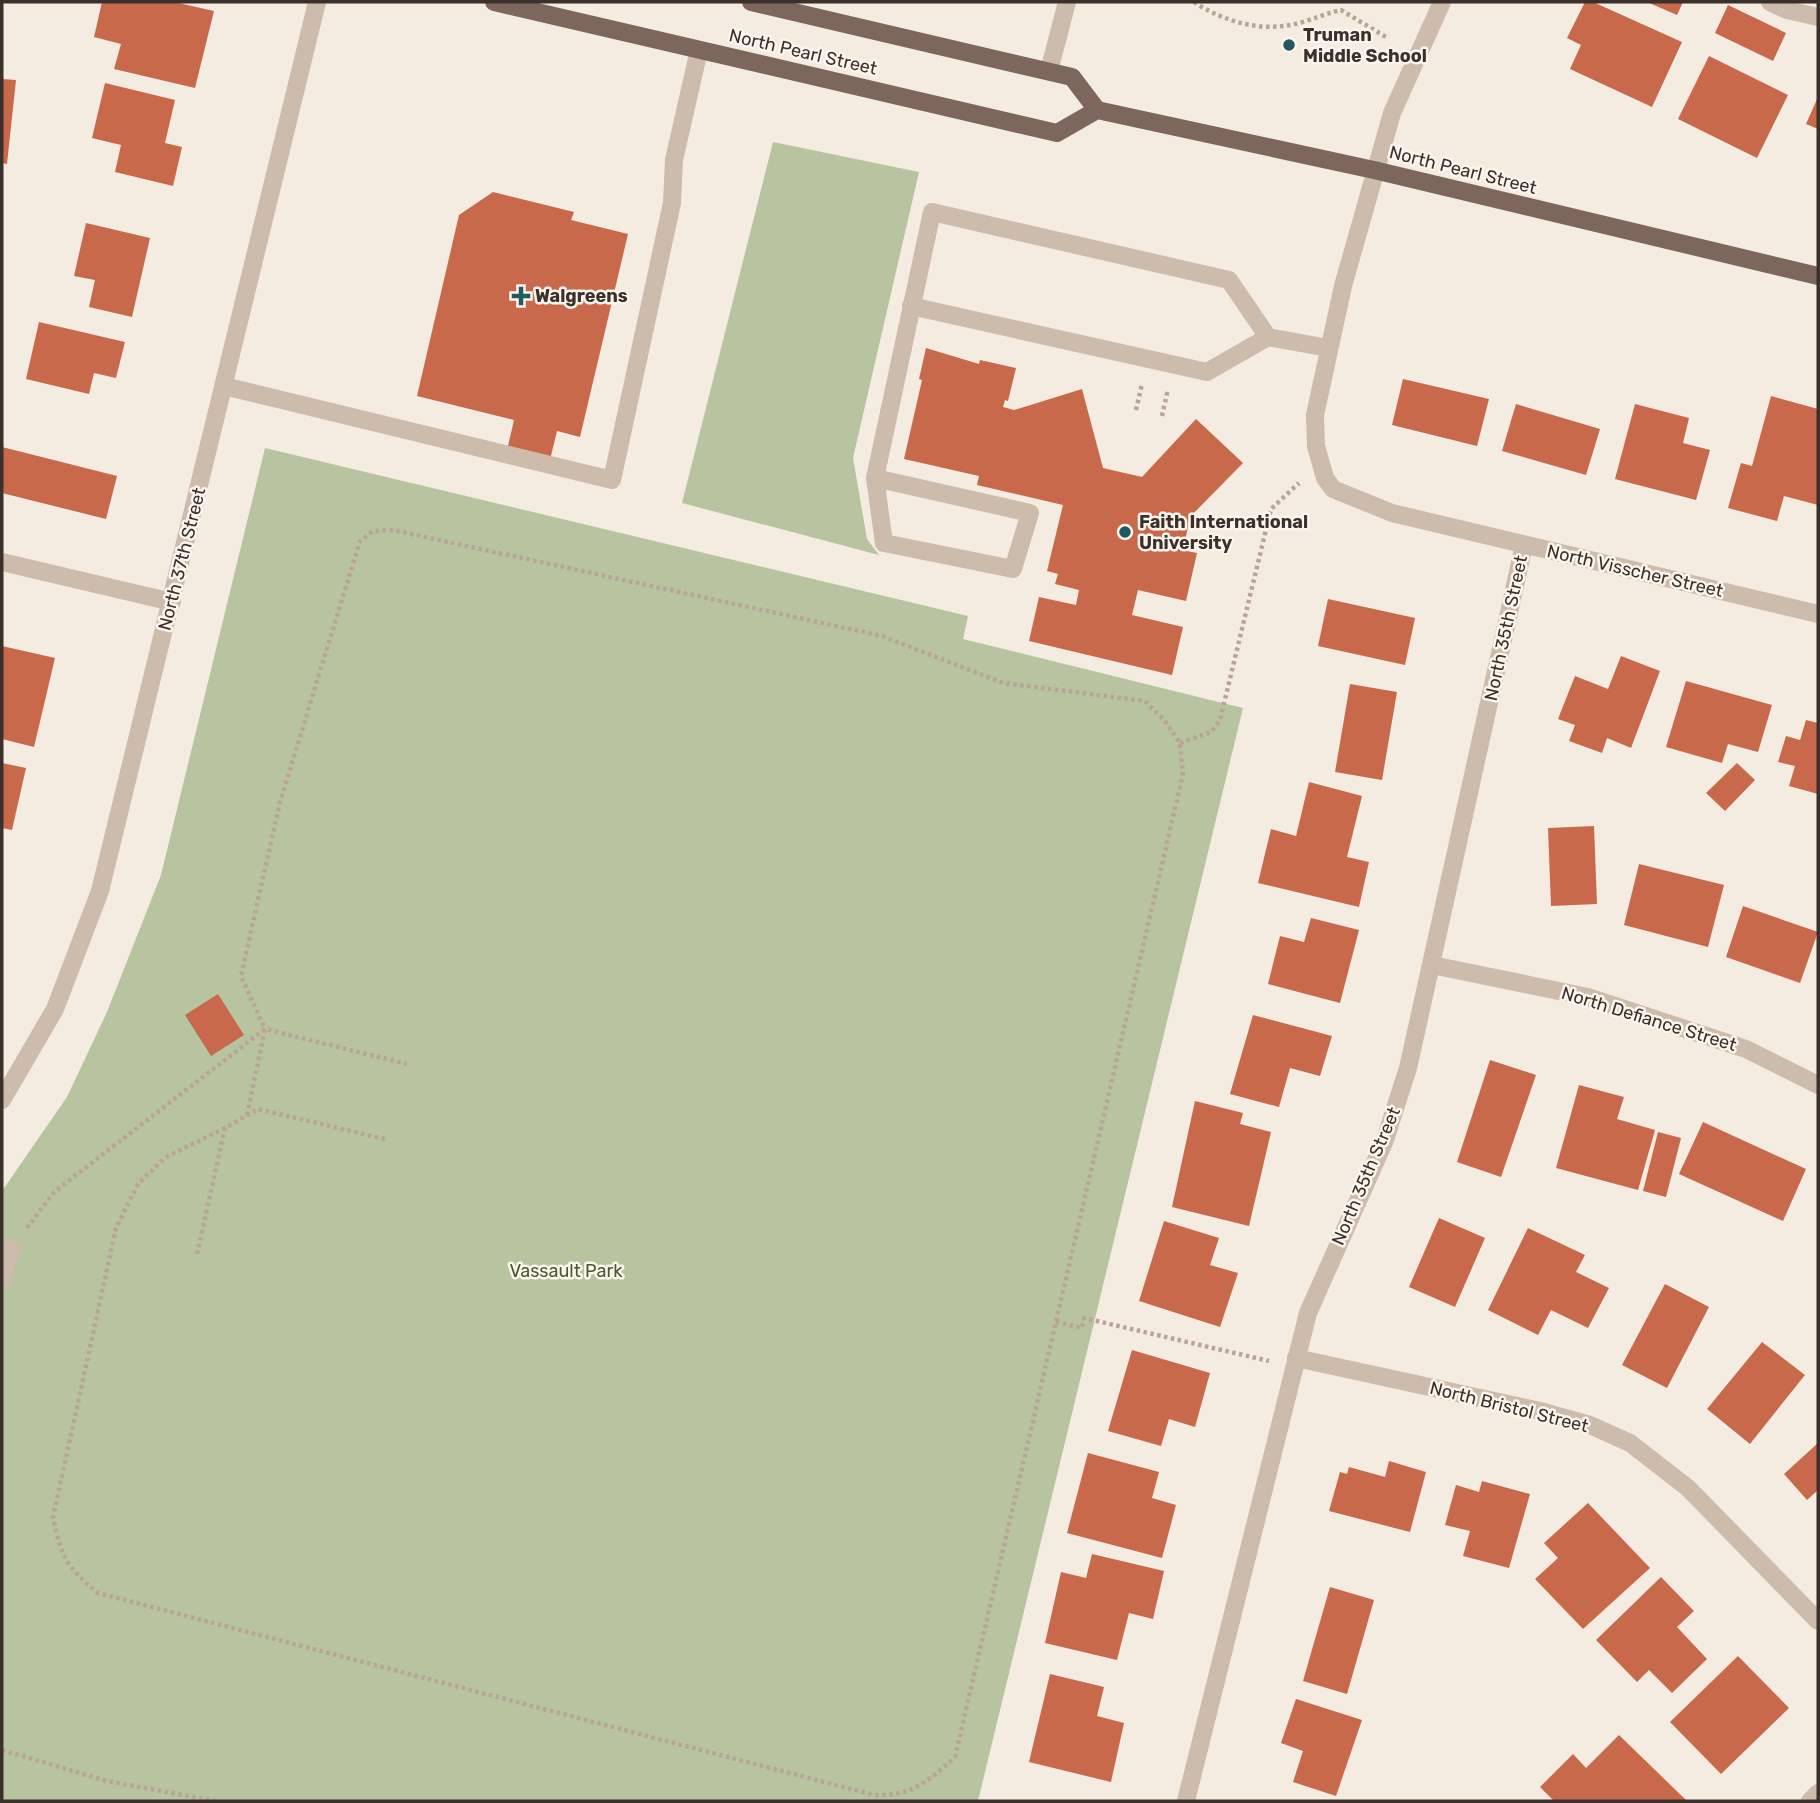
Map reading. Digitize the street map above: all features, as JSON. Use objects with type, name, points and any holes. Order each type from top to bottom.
[{"type":"main road","name":"North Pearl Street","points":[[494,2],[1057,133],[1097,110]]},
{"type":"main road","name":"North Pearl Street","points":[[751,2],[1072,76],[1097,110],[1374,170],[1818,276]]},
{"type":"street","name":"North 37th Street","points":[[2,1100],[55,1009],[100,891],[317,2]]},
{"type":"street","points":[[1049,71],[1067,2]]},
{"type":"street","points":[[1320,462],[1315,415],[1328,348],[1374,170],[1392,113],[1442,2]]},
{"type":"street","points":[[1770,2],[1787,10],[1818,17]]},
{"type":"street","points":[[224,386],[612,480],[671,203],[674,160],[699,50]]},
{"type":"street","points":[[875,478],[1030,513],[1013,569],[884,543],[875,478],[932,212],[1229,280],[1268,337]]},
{"type":"street","points":[[911,306],[1207,372],[1268,337],[1328,348]]},
{"type":"street","name":"North Visscher Street","points":[[1320,462],[1333,489],[1392,513],[1818,614]]},
{"type":"street","name":"North 35th Street","points":[[1186,1801],[1272,1467],[1295,1362],[1323,1275],[1385,1140],[1408,1068],[1524,545]]},
{"type":"street","points":[[2,562],[172,602]]},
{"type":"street","name":"North Defiance Street","points":[[1432,965],[1588,997],[1746,1049],[1818,1085]]},
{"type":"street","points":[[2,1282],[7,1254]]},
{"type":"street","name":"North Bristol Street","points":[[1295,1362],[1541,1411],[1590,1425],[1630,1443],[1688,1488],[1818,1621]]},
{"type":"street","points":[[1810,1801],[1818,1793]]},
{"type":"path","points":[[1194,2],[1232,22],[1267,27],[1298,24],[1341,10],[1386,37]]},
{"type":"path","points":[[1180,743],[1212,732],[1220,720],[1271,509],[1320,462]]},
{"type":"path","points":[[247,1116],[265,1029],[241,976],[280,802],[360,541],[373,531],[393,530],[883,636],[1003,683],[1145,701],[1164,720],[1180,743],[1183,774],[955,1757],[924,1785],[895,1796],[874,1796],[98,1593],[70,1569],[60,1548],[53,1517],[116,1228],[138,1184],[166,1157],[225,1128],[247,1116],[258,1110],[388,1140]]},
{"type":"path","points":[[265,1029],[407,1064]]},
{"type":"path","points":[[7,1254],[54,1192],[265,1029]]},
{"type":"path","points":[[197,1254],[225,1128]]},
{"type":"path","points":[[1056,1322],[1082,1328],[1084,1318],[1295,1362]]},
{"type":"path","points":[[2,1750],[107,1781],[216,1801]]},
{"type":"green space","points":[[773,142],[919,172],[853,458],[867,539],[879,555],[682,503]]},
{"type":"green space","name":"Vassault Park","points":[[265,448],[968,616],[963,639],[1243,708],[978,1801],[2,1801],[2,1191],[67,1097],[107,1012],[161,875]]},
{"type":"building","points":[[102,2],[174,2],[214,11],[195,88],[114,69],[121,44],[94,37]]},
{"type":"building","points":[[1585,2],[1593,2],[1682,42],[1652,107],[1570,69],[1581,45],[1567,38]]},
{"type":"building","points":[[1647,2],[1683,2],[1677,15]]},
{"type":"building","points":[[1728,5],[1786,33],[1773,61],[1715,33]]},
{"type":"building","points":[[1709,56],[1788,95],[1757,158],[1678,119]]},
{"type":"building","points":[[2,79],[16,80],[7,164],[2,163]]},
{"type":"building","points":[[105,83],[175,100],[165,143],[182,147],[173,186],[115,172],[121,145],[92,138]]},
{"type":"building","points":[[1818,97],[1818,129],[1806,124]]},
{"type":"building","name":"Walgreens","points":[[493,192],[574,212],[571,220],[628,234],[580,437],[557,431],[550,460],[507,450],[514,420],[417,396],[459,215]]},
{"type":"building","points":[[86,223],[150,238],[132,317],[89,307],[95,280],[74,276]]},
{"type":"building","points":[[39,322],[125,342],[116,378],[94,373],[89,394],[26,379]]},
{"type":"building","points":[[926,348],[979,364],[980,360],[1016,368],[1008,401],[1005,400],[1003,407],[1014,410],[1082,389],[1103,468],[1142,477],[1196,419],[1243,463],[1190,517],[1185,541],[1189,542],[1187,551],[1197,553],[1186,601],[1138,590],[1132,615],[1183,627],[1172,675],[1029,641],[1039,597],[1076,605],[1079,590],[1055,584],[1058,574],[1047,571],[1063,505],[977,485],[979,476],[904,459],[922,380],[919,379]]},
{"type":"building","points":[[1403,379],[1489,399],[1477,446],[1392,425]]},
{"type":"building","points":[[1771,396],[1818,409],[1818,505],[1784,496],[1777,521],[1728,508],[1741,463],[1752,466]]},
{"type":"building","points":[[1516,404],[1600,429],[1586,475],[1502,451]]},
{"type":"building","points":[[1635,404],[1689,418],[1683,443],[1710,450],[1696,500],[1615,479]]},
{"type":"building","points":[[2,447],[117,476],[106,519],[2,493]]},
{"type":"building","points":[[1328,599],[1415,618],[1405,665],[1318,646]]},
{"type":"building","points":[[2,646],[55,658],[34,747],[2,739]]},
{"type":"building","points":[[1621,656],[1660,671],[1631,748],[1607,738],[1602,753],[1569,741],[1575,725],[1558,719],[1575,676],[1608,689]]},
{"type":"building","points":[[1686,681],[1772,705],[1758,752],[1728,744],[1722,763],[1666,747]]},
{"type":"building","points":[[1350,684],[1397,692],[1382,780],[1335,772]]},
{"type":"building","points":[[1806,720],[1818,723],[1818,794],[1789,786],[1795,766],[1778,762],[1786,736],[1800,740]]},
{"type":"building","points":[[2,763],[26,768],[12,830],[2,828]]},
{"type":"building","points":[[1737,763],[1755,780],[1725,811],[1706,793]]},
{"type":"building","points":[[1309,782],[1362,796],[1347,857],[1369,862],[1359,907],[1258,883],[1271,829],[1296,836]]},
{"type":"building","points":[[1594,826],[1597,904],[1551,906],[1548,828]]},
{"type":"building","points":[[1639,864],[1724,885],[1708,947],[1624,925]]},
{"type":"building","points":[[1743,906],[1818,932],[1800,983],[1726,957]]},
{"type":"building","points":[[1311,918],[1359,930],[1340,1003],[1268,984],[1280,936],[1304,942]]},
{"type":"building","points":[[218,994],[244,1035],[211,1056],[185,1015]]},
{"type":"building","points":[[1253,1015],[1332,1036],[1320,1076],[1290,1068],[1279,1107],[1230,1094]]},
{"type":"building","points":[[1490,1060],[1536,1075],[1501,1177],[1457,1162]]},
{"type":"building","points":[[1579,1085],[1624,1097],[1617,1119],[1655,1130],[1638,1190],[1556,1168]]},
{"type":"building","points":[[1195,1101],[1243,1113],[1240,1124],[1271,1132],[1249,1226],[1172,1207]]},
{"type":"building","points":[[1703,1122],[1806,1169],[1783,1221],[1679,1174]]},
{"type":"building","points":[[1658,1132],[1681,1138],[1666,1197],[1643,1191]]},
{"type":"building","points":[[1439,1218],[1485,1238],[1455,1307],[1409,1287]]},
{"type":"building","points":[[1164,1221],[1219,1238],[1210,1265],[1238,1273],[1220,1327],[1139,1301]]},
{"type":"building","points":[[1528,1228],[1585,1255],[1576,1272],[1609,1288],[1588,1328],[1551,1310],[1538,1335],[1488,1310]]},
{"type":"building","points":[[1665,1284],[1709,1307],[1667,1388],[1622,1365]]},
{"type":"building","points":[[1762,1342],[1805,1375],[1750,1444],[1707,1409]]},
{"type":"building","points":[[1132,1350],[1210,1373],[1195,1427],[1169,1419],[1161,1446],[1108,1431]]},
{"type":"building","points":[[1818,1443],[1818,1490],[1807,1500],[1784,1474]]},
{"type":"building","points":[[1088,1453],[1159,1472],[1152,1498],[1176,1505],[1162,1558],[1067,1533]]},
{"type":"building","points":[[1389,1461],[1426,1472],[1410,1532],[1329,1511],[1340,1472],[1347,1474],[1349,1467],[1385,1477]]},
{"type":"building","points":[[1482,1481],[1530,1494],[1509,1568],[1463,1556],[1470,1531],[1445,1525],[1456,1485],[1479,1492]]},
{"type":"building","points":[[1588,1503],[1650,1568],[1583,1629],[1535,1579],[1558,1558],[1544,1543]]},
{"type":"building","points":[[1092,1554],[1164,1571],[1153,1619],[1129,1613],[1117,1660],[1045,1643],[1061,1572],[1086,1578]]},
{"type":"building","points":[[1661,1577],[1694,1611],[1677,1627],[1707,1659],[1672,1693],[1649,1670],[1637,1682],[1596,1640]]},
{"type":"building","points":[[1330,1587],[1374,1600],[1347,1694],[1303,1681]]},
{"type":"building","points":[[1738,1656],[1789,1708],[1721,1774],[1670,1722]]},
{"type":"building","points":[[1050,1674],[1104,1687],[1097,1716],[1124,1723],[1111,1782],[1029,1762]]},
{"type":"building","points":[[1296,1699],[1362,1720],[1336,1796],[1293,1782],[1303,1751],[1281,1743]]},
{"type":"building","points":[[1619,1735],[1687,1801],[1554,1801],[1540,1787],[1573,1754],[1586,1768]]},
{"type":"place","name":"Truman Middle School","points":[[1289,45]]},
{"type":"place","name":"Walgreens","points":[[521,296]]},
{"type":"place","name":"Faith International University","points":[[1125,532]]}]
